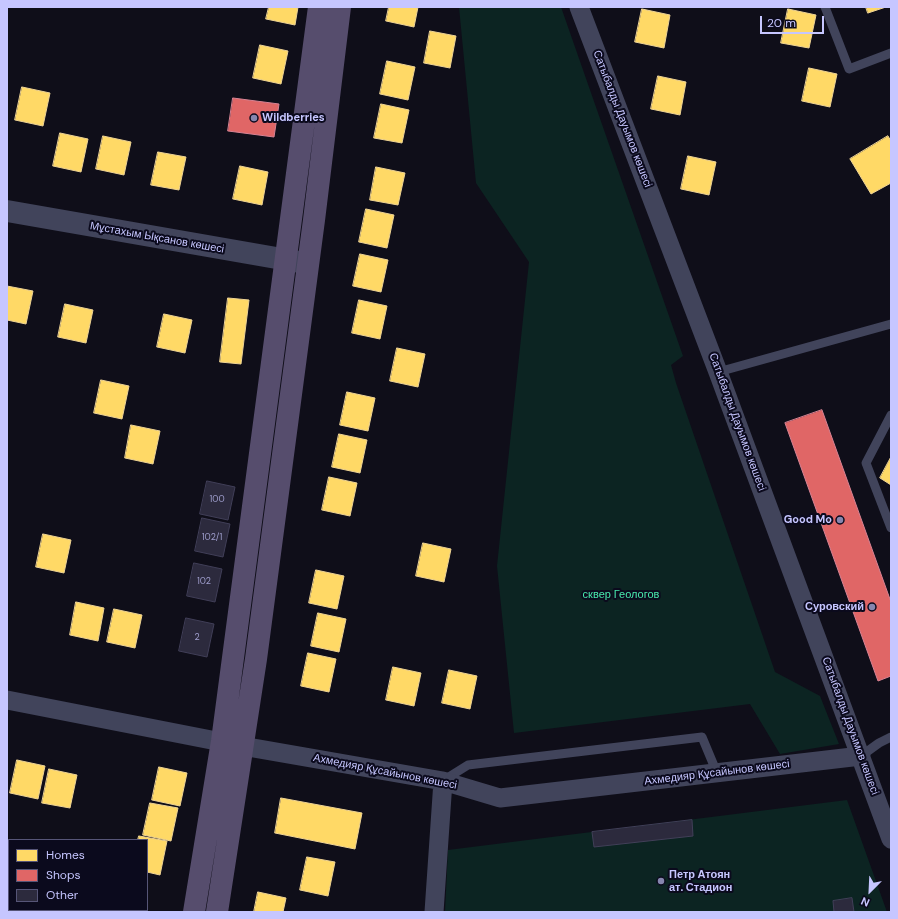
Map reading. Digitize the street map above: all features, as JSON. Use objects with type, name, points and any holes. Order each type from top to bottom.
[{"type":"main road","points":[[217,912],[232,744],[285,260],[319,7]]},
{"type":"main road","points":[[194,912],[232,744],[257,651],[340,7]]},
{"type":"street","name":"Сатыбалды Дауымов көшесі","points":[[579,7],[718,372],[891,839]]},
{"type":"street","name":"Мұстахым Ықсанов көшесі","points":[[7,211],[308,264]]},
{"type":"street","name":"Ахмедияр Құсайынов көшесі","points":[[7,700],[232,744],[443,781],[500,798],[861,756]]},
{"type":"street","points":[[434,912],[443,781]]},
{"type":"lane","points":[[825,7],[850,68],[891,53]]},
{"type":"lane","points":[[718,372],[891,324]]},
{"type":"lane","points":[[891,415],[866,463],[891,528]]},
{"type":"lane","points":[[443,781],[468,765],[702,737],[716,773]]},
{"type":"lane","points":[[861,756],[879,743],[891,737]]},
{"type":"green space","name":"сквер Геологов","points":[[459,7],[561,7],[683,356],[671,365],[676,383],[775,672],[820,696],[839,744],[780,754],[750,704],[514,733],[497,566],[529,262],[476,183]]},
{"type":"green space","name":"Петр Атоян ат. Стадион","points":[[847,800],[887,912],[445,912],[448,850]]},
{"type":"building: Homes","points":[[269,7],[298,7],[295,25],[266,19]]},
{"type":"building: Homes","points":[[389,7],[418,7],[414,27],[386,21]]},
{"type":"building: Homes","points":[[866,7],[886,7],[868,13]]},
{"type":"building: Homes","points":[[642,9],[670,15],[664,48],[635,42]]},
{"type":"building: Homes","points":[[788,9],[816,15],[809,48],[781,43]]},
{"type":"building: Homes","points":[[430,31],[456,36],[450,68],[424,63]]},
{"type":"building: Homes","points":[[260,45],[288,51],[281,84],[253,78]]},
{"type":"building: Homes","points":[[387,61],[415,67],[408,100],[380,94]]},
{"type":"building: Homes","points":[[809,68],[837,74],[830,107],[802,101]]},
{"type":"building: Homes","points":[[658,76],[686,82],[680,115],[651,109]]},
{"type":"building: Homes","points":[[22,87],[50,93],[43,126],[15,120]]},
{"type":"building: Homes","points":[[381,104],[409,110],[402,143],[374,138]]},
{"type":"building: Homes","points":[[60,133],[88,139],[81,172],[53,166]]},
{"type":"building: Homes","points":[[103,136],[131,142],[124,175],[96,169]]},
{"type":"building: Homes","points":[[888,136],[891,141],[891,183],[871,194],[850,159]]},
{"type":"building: Homes","points":[[158,152],[186,157],[179,190],[151,185]]},
{"type":"building: Homes","points":[[688,156],[716,162],[709,195],[681,189]]},
{"type":"building: Homes","points":[[240,166],[268,172],[262,205],[233,199]]},
{"type":"building: Homes","points":[[376,167],[405,173],[398,205],[370,200]]},
{"type":"building: Homes","points":[[366,209],[394,215],[387,248],[359,242]]},
{"type":"building: Homes","points":[[360,254],[388,260],[381,292],[353,286]]},
{"type":"building: Homes","points":[[7,286],[33,291],[26,324],[7,320]]},
{"type":"building: Homes","points":[[228,298],[249,300],[241,364],[220,362]]},
{"type":"building: Homes","points":[[359,300],[387,306],[380,339],[352,333]]},
{"type":"building: Homes","points":[[65,304],[93,310],[86,343],[58,337]]},
{"type":"building: Homes","points":[[164,314],[192,320],[185,353],[157,347]]},
{"type":"building: Homes","points":[[397,348],[425,354],[418,387],[390,381]]},
{"type":"building: Homes","points":[[101,380],[129,386],[122,419],[94,413]]},
{"type":"building: Homes","points":[[347,392],[375,398],[368,431],[340,425]]},
{"type":"building: Homes","points":[[131,425],[160,431],[153,464],[125,458]]},
{"type":"building: Homes","points":[[339,434],[367,440],[360,473],[332,467]]},
{"type":"building: Homes","points":[[891,457],[891,485],[880,478]]},
{"type":"building: Homes","points":[[329,477],[357,483],[350,516],[322,510]]},
{"type":"building: Homes","points":[[43,534],[71,540],[64,573],[36,567]]},
{"type":"building: Homes","points":[[423,543],[451,549],[444,582],[416,576]]},
{"type":"building: Homes","points":[[316,570],[344,576],[337,609],[309,603]]},
{"type":"building: Homes","points":[[76,602],[104,608],[98,641],[70,635]]},
{"type":"building: Homes","points":[[114,609],[142,615],[135,648],[107,642]]},
{"type":"building: Homes","points":[[318,613],[346,619],[339,652],[311,646]]},
{"type":"building: Homes","points":[[308,653],[336,659],[329,692],[301,686]]},
{"type":"building: Homes","points":[[393,667],[421,673],[414,706],[386,700]]},
{"type":"building: Homes","points":[[449,670],[477,676],[470,709],[442,703]]},
{"type":"building: Homes","points":[[17,760],[45,766],[38,799],[10,793]]},
{"type":"building: Homes","points":[[159,767],[187,773],[180,806],[152,800]]},
{"type":"building: Homes","points":[[49,769],[77,775],[70,808],[42,803]]},
{"type":"building: Homes","points":[[281,798],[362,813],[355,849],[275,833]]},
{"type":"building: Homes","points":[[150,803],[178,808],[171,841],[143,835]]},
{"type":"building: Homes","points":[[139,836],[167,841],[160,875],[148,872],[148,839],[138,839]]},
{"type":"building: Homes","points":[[307,857],[335,862],[328,896],[300,890]]},
{"type":"building: Homes","points":[[258,892],[286,898],[283,912],[254,912]]},
{"type":"building: Shops","name":"Wildberries","points":[[233,98],[279,104],[274,137],[228,131]]},
{"type":"building: Shops","points":[[822,410],[891,602],[891,676],[878,681],[785,423]]},
{"type":"building: Other","points":[[207,481],[235,487],[228,520],[200,514]]},
{"type":"building: Other","points":[[202,518],[230,524],[223,557],[195,551]]},
{"type":"building: Other","points":[[194,563],[222,569],[215,602],[187,596]]},
{"type":"building: Other","points":[[186,618],[214,624],[207,657],[179,651]]},
{"type":"building: Other","points":[[692,820],[693,836],[594,847],[592,832]]},
{"type":"building: Other","points":[[852,898],[854,912],[834,912],[833,901]]},
{"type":"place","name":"Wildberries","points":[[254,118]]},
{"type":"place","name":"Good Mo","points":[[840,520]]},
{"type":"place","name":"Суровский","points":[[872,607]]},
{"type":"place","name":"Петр Атоян ат. Стадион","points":[[661,881]]}]
